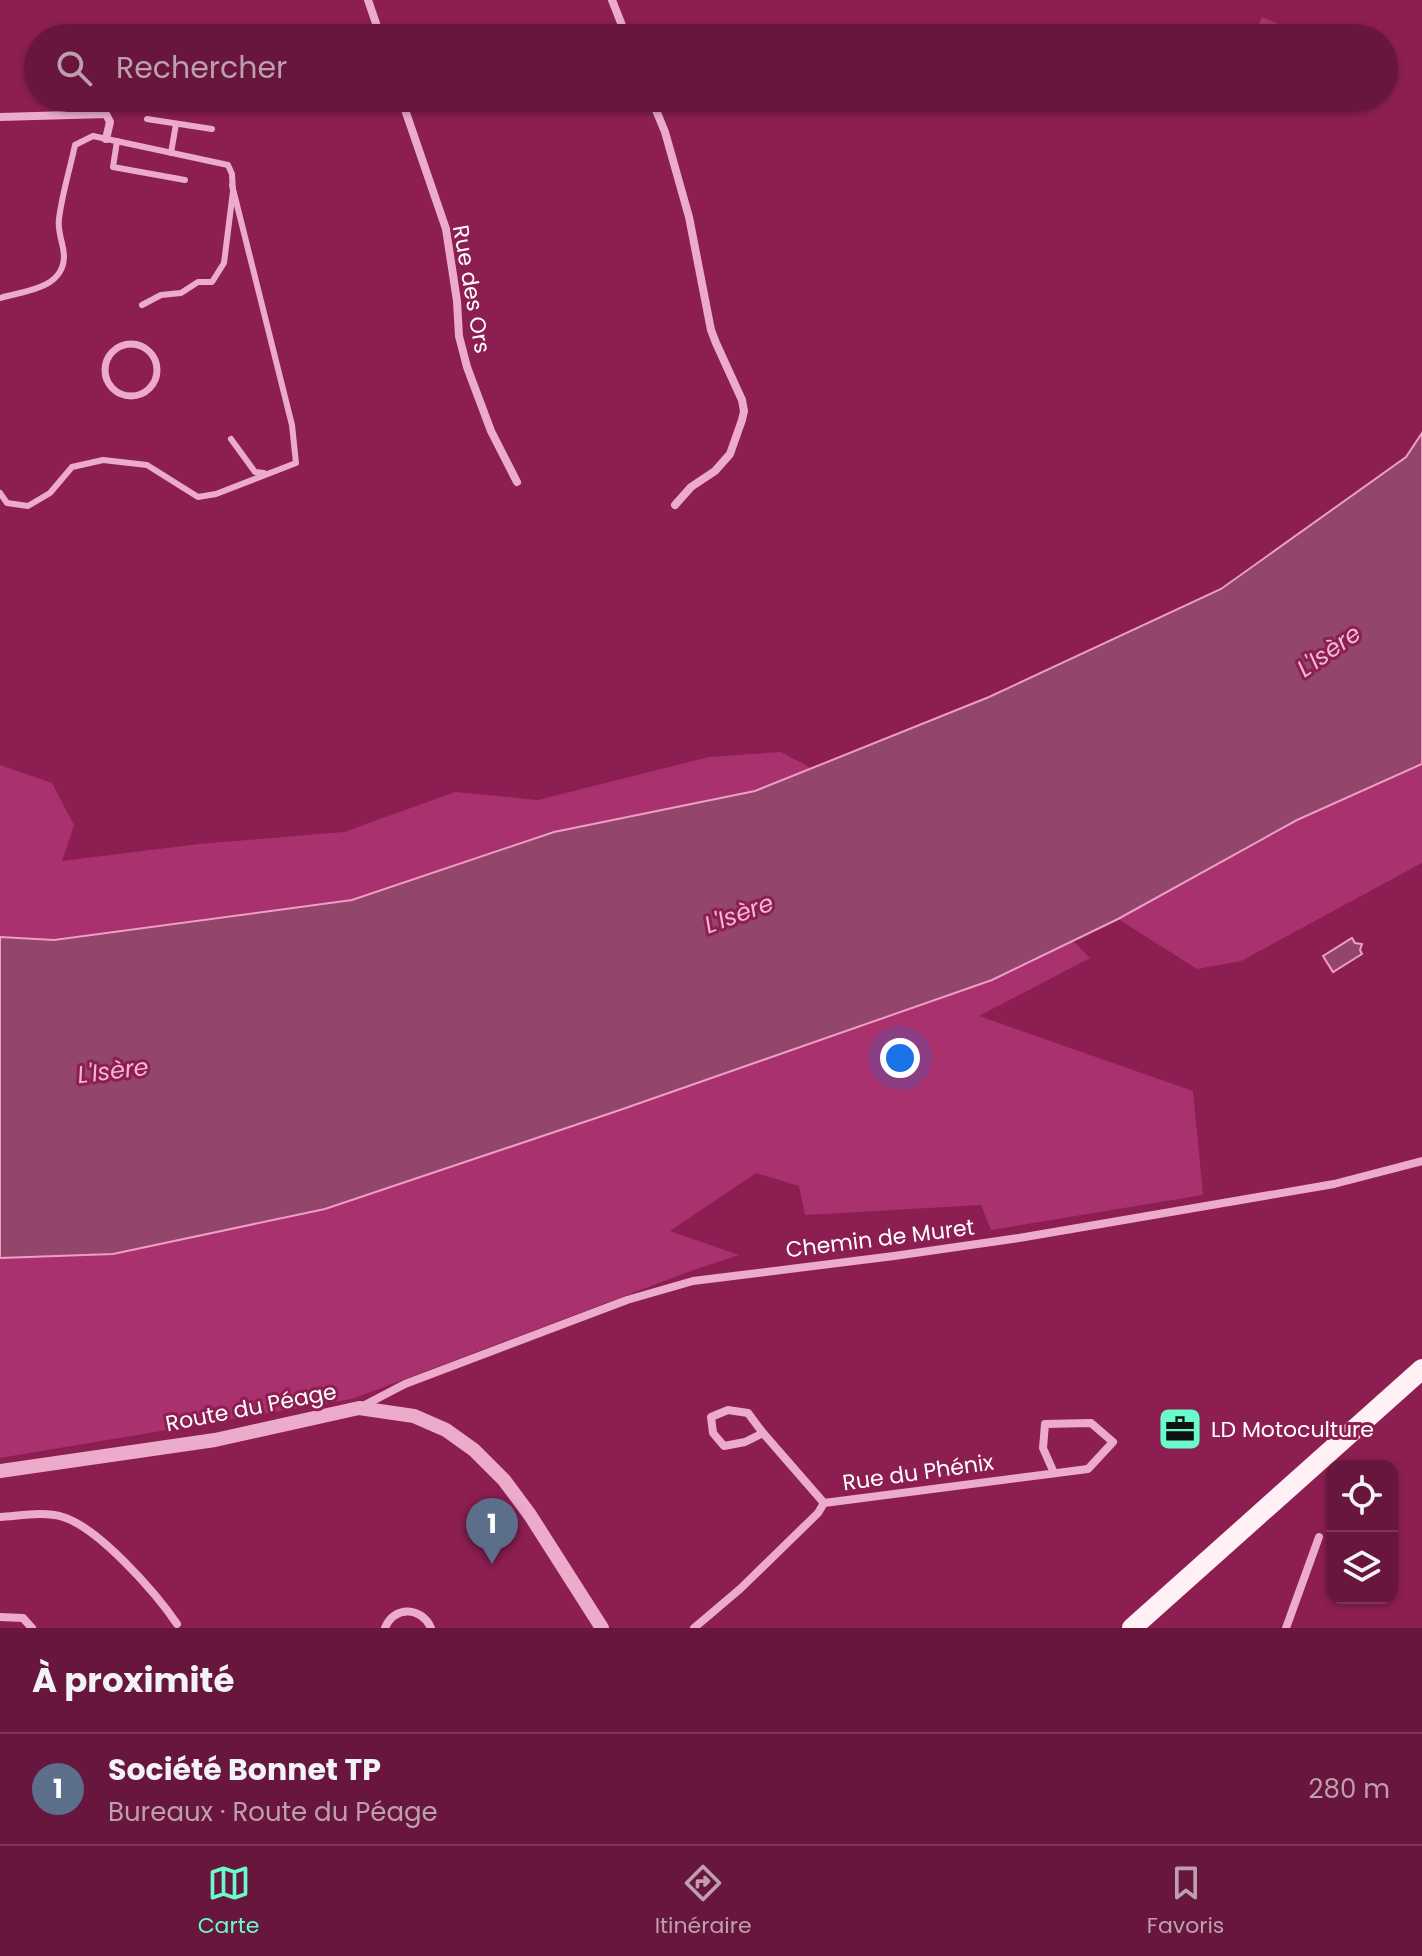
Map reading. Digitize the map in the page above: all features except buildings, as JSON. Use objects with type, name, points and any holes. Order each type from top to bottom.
[{"type":"main road","points":[[1132,1628],[1422,1369]]},
{"type":"street","points":[[368,0],[376,24]]},
{"type":"street","points":[[612,0],[621,24]]},
{"type":"street","name":"Rue des Ors","points":[[406,112],[446,229],[459,336],[467,367],[491,431],[517,482]]},
{"type":"street","points":[[657,112],[689,217],[711,330],[744,411],[730,454],[675,505]]},
{"type":"street","points":[[0,117],[106,114],[110,122],[106,139]]},
{"type":"street","points":[[138,345],[150,353],[156,374],[145,392],[123,395],[107,381],[105,367],[108,357],[116,348],[138,345]]},
{"type":"street","name":"Chemin de Muret","points":[[359,1408],[405,1384],[627,1300],[693,1281],[1019,1238],[1334,1184],[1422,1161]]},
{"type":"street","name":"Route du Péage","points":[[0,1471],[215,1440],[359,1408],[414,1416],[446,1430],[474,1450],[504,1480],[602,1628]]},
{"type":"street","points":[[763,1433],[745,1442],[724,1446],[713,1433],[711,1417],[728,1410],[748,1413],[824,1503]]},
{"type":"street","name":"Rue du Phénix","points":[[694,1628],[740,1589],[818,1513],[824,1503],[1088,1469],[1113,1442],[1091,1423],[1045,1424],[1043,1448],[1054,1473]]},
{"type":"street","points":[[0,1517],[61,1516],[84,1526],[108,1546],[164,1605],[177,1624]]},
{"type":"street","points":[[1286,1628],[1319,1537]]},
{"type":"street","points":[[385,1628],[394,1615],[409,1611],[421,1614],[431,1628]]},
{"type":"street","points":[[0,1617],[23,1618],[32,1628]]},
{"type":"lane","points":[[147,119],[212,129]]},
{"type":"lane","points":[[171,153],[176,124]]},
{"type":"lane","points":[[0,298],[43,286],[56,279],[64,254],[58,221],[75,145],[93,136],[228,165],[232,174],[224,263],[212,282],[198,282],[181,293],[161,295],[142,305]]},
{"type":"lane","points":[[117,141],[113,167],[185,180]]},
{"type":"lane","points":[[0,493],[7,503],[28,506],[50,493],[72,467],[103,460],[147,465],[198,497],[216,494],[296,463],[292,425],[232,185]]},
{"type":"lane","points":[[231,439],[255,472],[267,473]]},
{"type":"shaded area","points":[[1262,17],[1279,24],[1259,24]]},
{"type":"shaded area","points":[[781,752],[811,768],[755,791],[554,832],[352,900],[54,940],[0,937],[0,765],[52,783],[74,825],[62,861],[199,844],[344,832],[455,792],[538,800],[709,757]]},
{"type":"shaded area","points":[[1422,764],[1422,863],[1241,961],[1197,969],[1118,919],[1297,820]]},
{"type":"shaded area","points":[[1072,940],[1090,958],[979,1016],[1193,1091],[1203,1195],[991,1230],[981,1205],[805,1215],[799,1186],[756,1173],[670,1231],[739,1255],[352,1399],[0,1458],[0,1258],[113,1254],[325,1209],[992,980]]},
{"type":"water","name":"L'Isère","points":[[1422,433],[1422,764],[1297,820],[1118,919],[992,980],[620,1110],[325,1209],[113,1254],[0,1258],[0,937],[54,940],[352,900],[554,832],[755,791],[989,697],[1221,589],[1406,457]]},
{"type":"water","points":[[1352,938],[1355,943],[1362,944],[1362,954],[1333,972],[1323,956]]},
{"type":"place","name":"LD Motoculture","points":[[1180,1429]]},
{"type":"place","name":"Société Bonnet TP","points":[[492,1564]]}]
